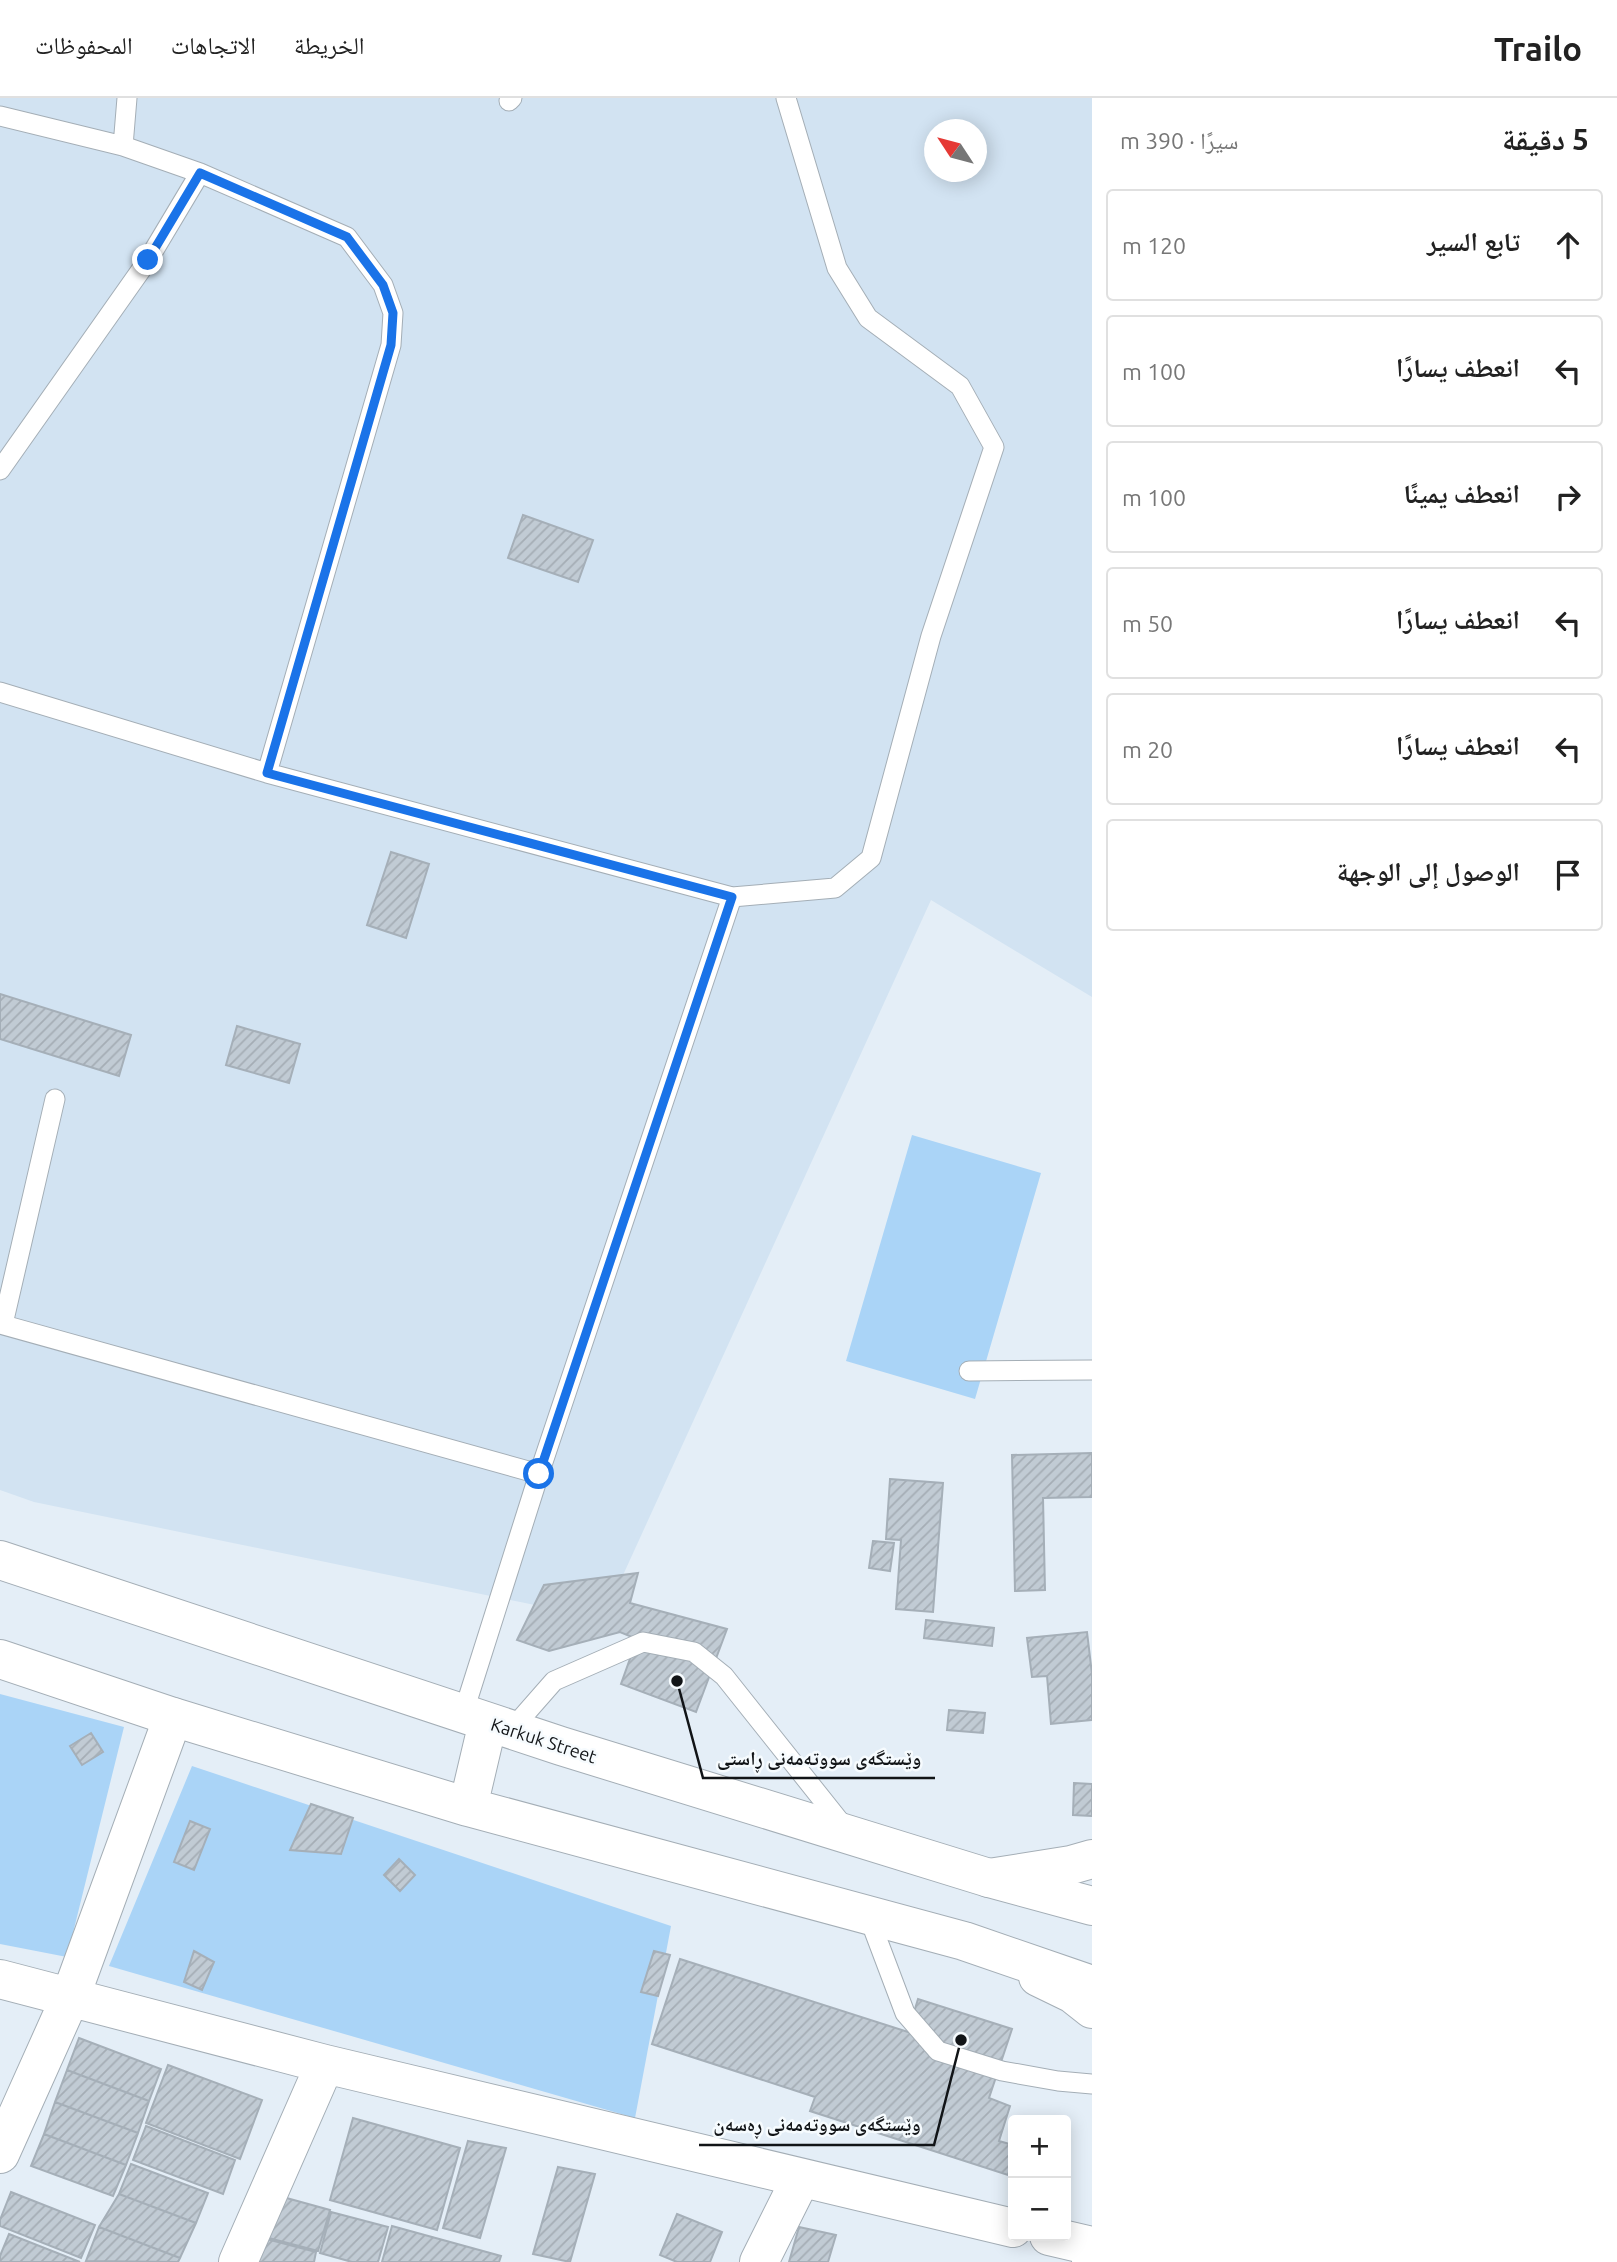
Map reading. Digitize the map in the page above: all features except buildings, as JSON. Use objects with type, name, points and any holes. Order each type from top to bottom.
[{"type":"main road","name":"Karkuk Street","points":[[0,1560],[487,1722],[989,1878],[1092,1906]]},
{"type":"main road","points":[[0,1659],[173,1717],[468,1807],[964,1941],[1092,1984]]},
{"type":"main road","points":[[0,2154],[70,1998],[173,1717]]},
{"type":"main road","points":[[468,1807],[487,1722]]},
{"type":"main road","points":[[989,1878],[1092,1859]]},
{"type":"main road","points":[[964,1941],[1073,1994],[1092,2009]]},
{"type":"main road","points":[[0,1979],[325,2064],[1008,2227]]},
{"type":"main road","points":[[238,2262],[325,2064]]},
{"type":"main road","points":[[759,2262],[801,2178]]},
{"type":"main road","points":[[1070,2241],[1092,2246]]},
{"type":"lane","points":[[123,146],[127,98]]},
{"type":"lane","points":[[0,692],[267,773],[732,897],[835,888],[871,858],[931,636],[994,446],[960,386],[869,318],[837,268],[786,98]]},
{"type":"lane","points":[[0,116],[123,146],[200,173],[347,237],[383,285],[393,313],[391,345],[267,773]]},
{"type":"lane","points":[[0,470],[148,260],[200,173]]},
{"type":"lane","points":[[487,1722],[539,1474],[732,897]]},
{"type":"lane","points":[[55,1099],[1,1324],[539,1474]]},
{"type":"lane","points":[[969,1371],[1092,1370]]},
{"type":"lane","points":[[487,1722],[554,1681],[643,1642],[695,1652],[724,1676],[851,1835]]},
{"type":"lane","points":[[868,1915],[905,2013],[938,2051],[1002,2071],[1092,2084]]},
{"type":"shaded area","points":[[0,98],[1092,98],[1092,997],[931,900],[603,1619],[34,1502],[0,1490]]},
{"type":"shaded area","points":[[912,1135],[1041,1173],[975,1399],[846,1361]]},
{"type":"shaded area","points":[[0,1694],[124,1727],[67,1957],[0,1944]]},
{"type":"shaded area","points":[[192,1766],[671,1926],[635,2118],[109,1966]]},
{"type":"place","name":"وێستگەی سووتەمەنی ڕاستی","points":[[677,1681]]},
{"type":"place","name":"وێستگەی سووتەمەنی ڕەسەن","points":[[961,2040]]},
{"type":"route","points":[[148,260],[200,173],[347,237],[383,285],[393,313],[391,345],[267,773],[732,897],[539,1474]]}]
